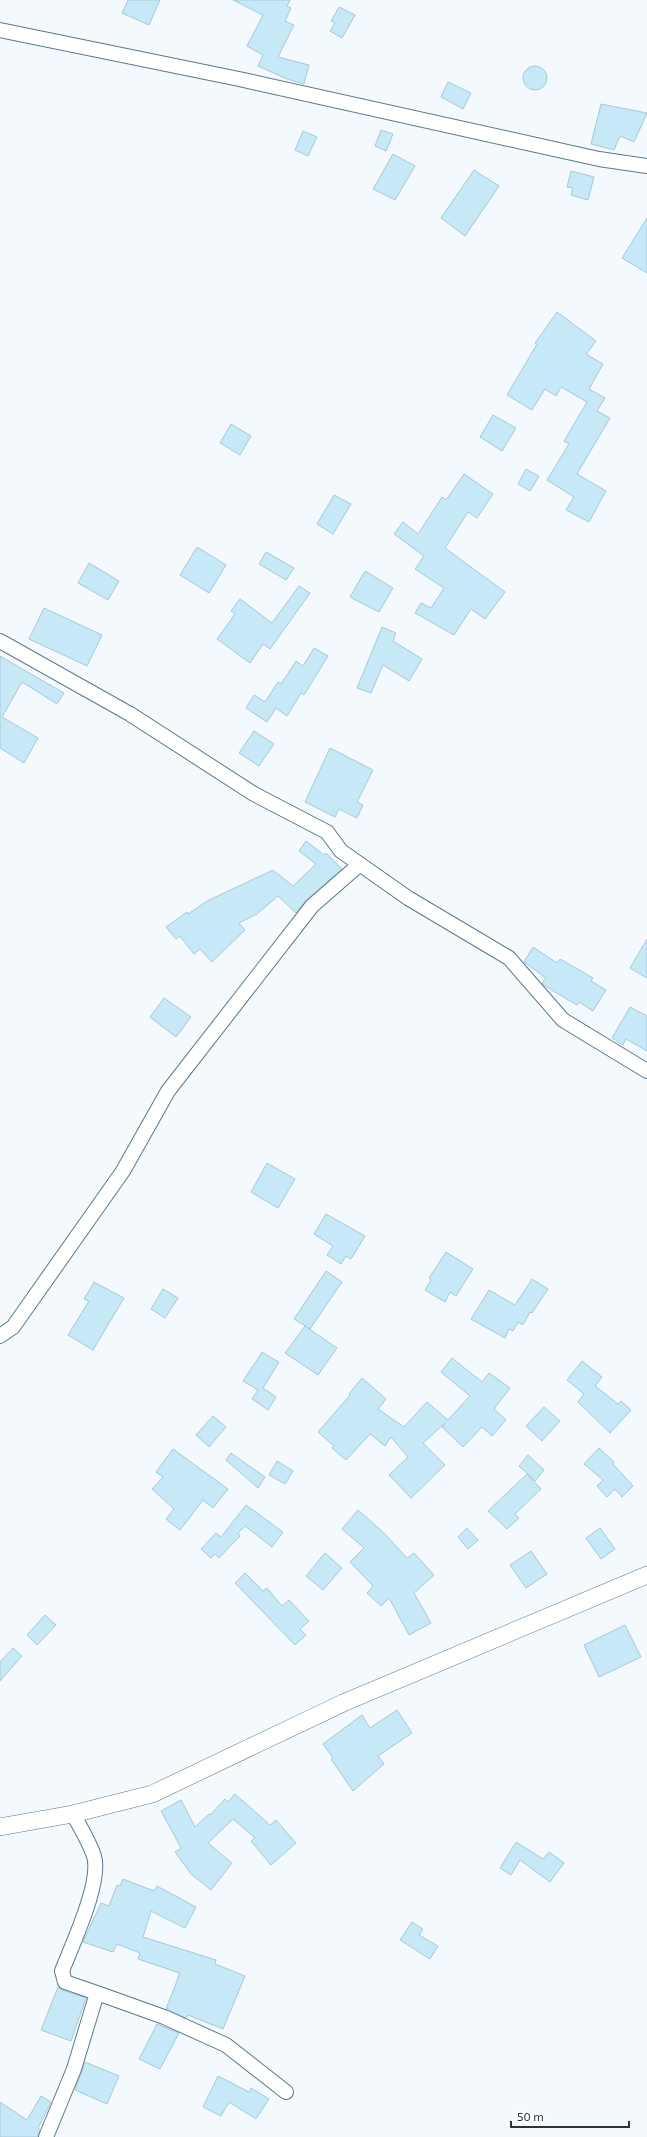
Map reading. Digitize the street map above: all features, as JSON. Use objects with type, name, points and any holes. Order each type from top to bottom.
[{"type":"street","points":[[0,30],[239,79],[599,159],[647,166]]},
{"type":"street","points":[[0,641],[130,714],[254,794],[327,832],[341,851],[408,898],[509,958],[563,1020],[647,1071]]},
{"type":"street","points":[[0,1336],[13,1327],[123,1171],[168,1091],[312,906],[360,864]]},
{"type":"street","points":[[0,1826],[73,1814],[152,1794],[342,1703],[647,1575]]},
{"type":"street","points":[[73,1814],[94,1856],[95,1869],[89,1901],[62,1971],[62,1977],[65,1982],[164,2017],[226,2046],[286,2092]]},
{"type":"street","points":[[46,2137],[74,2069],[97,1993]]},
{"type":"building","points":[[128,0],[160,0],[149,25],[122,13]]},
{"type":"building","points":[[233,0],[290,0],[287,6],[291,8],[285,21],[294,25],[278,57],[309,65],[304,84],[287,79],[258,66],[263,55],[247,46],[263,15]]},
{"type":"building","points":[[339,7],[355,15],[342,38],[330,31],[335,23],[331,21]]},
{"type":"building","points":[[535,66],[543,70],[547,78],[543,86],[535,90],[527,86],[523,78],[527,70]]},
{"type":"building","points":[[448,82],[471,93],[463,109],[441,97]]},
{"type":"building","points":[[601,104],[647,113],[634,142],[620,136],[614,150],[591,144]]},
{"type":"building","points":[[381,130],[393,134],[386,151],[375,146]]},
{"type":"building","points":[[303,131],[317,137],[308,156],[295,150]]},
{"type":"building","points":[[393,154],[415,166],[395,200],[373,189]]},
{"type":"building","points":[[474,170],[499,186],[465,236],[441,218]]},
{"type":"building","points":[[571,171],[594,177],[588,200],[571,195],[573,188],[567,187]]},
{"type":"building","points":[[647,218],[647,273],[622,258]]},
{"type":"building","points":[[557,312],[596,341],[586,354],[603,364],[589,389],[605,398],[597,411],[610,418],[577,474],[606,491],[589,522],[566,510],[574,497],[547,480],[569,444],[564,441],[587,402],[561,387],[556,396],[545,389],[532,410],[507,395],[537,344],[535,343]]},
{"type":"building","points":[[493,415],[516,428],[502,451],[480,437]]},
{"type":"building","points":[[231,424],[251,436],[240,455],[220,443]]},
{"type":"building","points":[[526,469],[539,476],[530,491],[518,484]]},
{"type":"building","points":[[464,474],[493,494],[477,518],[468,512],[445,548],[505,592],[485,619],[471,609],[454,635],[415,613],[421,603],[431,608],[444,588],[415,569],[424,556],[394,534],[403,522],[418,534],[442,497],[446,500]]},
{"type":"building","points":[[334,495],[351,504],[333,534],[317,524]]},
{"type":"building","points":[[197,547],[226,565],[209,593],[180,575]]},
{"type":"building","points":[[266,552],[294,568],[286,580],[259,564]]},
{"type":"building","points":[[89,563],[119,581],[108,600],[78,583]]},
{"type":"building","points":[[365,571],[393,588],[379,612],[350,597]]},
{"type":"building","points":[[299,586],[310,593],[270,649],[263,644],[250,663],[217,639],[235,614],[231,611],[240,599],[272,623]]},
{"type":"building","points":[[44,608],[102,635],[87,666],[29,639]]},
{"type":"building","points":[[382,627],[396,633],[393,641],[422,659],[409,681],[383,665],[371,693],[357,688]]},
{"type":"building","points":[[314,648],[328,656],[304,695],[301,693],[287,716],[276,708],[267,722],[246,708],[254,695],[265,702],[278,682],[281,684],[296,661],[303,666]]},
{"type":"building","points":[[0,656],[64,693],[57,704],[22,682],[2,717],[38,738],[24,763],[0,748]]},
{"type":"building","points":[[254,731],[274,744],[259,766],[239,753]]},
{"type":"building","points":[[330,748],[373,770],[357,802],[363,805],[357,818],[339,809],[335,817],[305,802]]},
{"type":"building","points":[[306,841],[324,855],[326,853],[342,869],[306,900],[296,913],[278,896],[257,914],[239,923],[245,930],[212,962],[200,949],[194,954],[180,936],[176,939],[166,927],[187,912],[188,914],[207,901],[273,870],[293,886],[316,864],[299,851]]},
{"type":"building","points":[[647,939],[647,978],[630,968]]},
{"type":"building","points":[[533,947],[557,963],[560,959],[593,978],[591,981],[606,990],[593,1011],[579,1002],[577,1005],[542,983],[546,978],[524,962]]},
{"type":"building","points":[[164,998],[191,1017],[176,1037],[150,1017]]},
{"type":"building","points":[[630,1007],[647,1016],[647,1051],[626,1039],[623,1045],[612,1038]]},
{"type":"building","points":[[267,1163],[295,1179],[278,1208],[251,1192]]},
{"type":"building","points":[[326,1214],[365,1236],[351,1259],[346,1256],[341,1264],[327,1255],[333,1246],[314,1234]]},
{"type":"building","points":[[446,1252],[473,1269],[456,1296],[450,1292],[445,1302],[425,1290],[431,1280],[429,1278]]},
{"type":"building","points":[[326,1271],[342,1282],[310,1329],[294,1319]]},
{"type":"building","points":[[532,1279],[548,1289],[532,1313],[530,1312],[523,1325],[518,1322],[513,1331],[509,1329],[505,1338],[471,1319],[489,1290],[515,1305]]},
{"type":"building","points":[[94,1282],[124,1298],[93,1350],[68,1335],[89,1301],[84,1299]]},
{"type":"building","points":[[163,1289],[178,1298],[165,1318],[151,1309]]},
{"type":"building","points":[[305,1326],[337,1348],[318,1375],[285,1353]]},
{"type":"building","points":[[262,1352],[279,1362],[263,1388],[276,1397],[268,1410],[252,1399],[258,1390],[243,1381]]},
{"type":"building","points":[[452,1358],[482,1382],[489,1373],[510,1388],[494,1409],[506,1420],[492,1436],[482,1427],[463,1447],[442,1427],[445,1423],[423,1443],[445,1465],[411,1498],[389,1475],[408,1457],[391,1437],[385,1446],[370,1434],[346,1460],[332,1448],[334,1446],[318,1432],[350,1395],[349,1394],[362,1378],[386,1399],[378,1409],[404,1427],[427,1402],[448,1420],[470,1396],[441,1372]]},
{"type":"building","points":[[582,1361],[602,1377],[595,1386],[618,1404],[621,1401],[631,1410],[610,1433],[578,1402],[584,1394],[567,1380]]},
{"type":"building","points":[[544,1407],[560,1421],[542,1441],[526,1426]]},
{"type":"building","points":[[213,1416],[226,1427],[209,1447],[196,1435]]},
{"type":"building","points":[[599,1448],[614,1462],[613,1464],[633,1486],[622,1497],[615,1489],[607,1497],[597,1486],[603,1480],[584,1464]]},
{"type":"building","points":[[173,1449],[228,1489],[213,1508],[203,1500],[180,1530],[166,1519],[174,1509],[152,1489],[163,1477],[156,1472]]},
{"type":"building","points":[[231,1453],[265,1477],[258,1488],[226,1460]]},
{"type":"building","points":[[528,1455],[544,1470],[535,1481],[519,1466]]},
{"type":"building","points":[[277,1461],[293,1471],[285,1484],[269,1475]]},
{"type":"building","points":[[527,1474],[541,1489],[515,1514],[519,1518],[507,1529],[488,1511]]},
{"type":"building","points":[[246,1505],[283,1532],[272,1547],[245,1526],[238,1533],[240,1536],[219,1558],[215,1554],[211,1558],[201,1549],[216,1533],[221,1537]]},
{"type":"building","points":[[358,1510],[383,1532],[407,1558],[414,1553],[434,1575],[414,1593],[431,1623],[409,1635],[389,1598],[381,1606],[367,1593],[373,1586],[350,1562],[364,1548],[342,1529]]},
{"type":"building","points":[[467,1528],[478,1540],[468,1549],[458,1537]]},
{"type":"building","points":[[600,1528],[615,1549],[601,1559],[586,1538]]},
{"type":"building","points":[[531,1551],[547,1574],[526,1588],[510,1565]]},
{"type":"building","points":[[325,1553],[342,1568],[323,1590],[306,1576]]},
{"type":"building","points":[[245,1573],[263,1591],[267,1588],[282,1606],[289,1600],[309,1621],[300,1629],[306,1635],[295,1645],[235,1583]]},
{"type":"building","points":[[45,1615],[56,1625],[37,1645],[27,1635]]},
{"type":"building","points":[[625,1625],[641,1657],[599,1677],[584,1645]]},
{"type":"building","points":[[13,1648],[22,1656],[0,1681],[0,1662]]},
{"type":"building","points":[[397,1710],[412,1733],[378,1756],[384,1764],[353,1791],[331,1759],[333,1758],[323,1744],[362,1715],[370,1728]]},
{"type":"building","points":[[235,1794],[270,1825],[276,1820],[296,1843],[271,1865],[251,1841],[255,1838],[233,1819],[208,1843],[232,1863],[211,1890],[191,1874],[175,1852],[181,1848],[161,1811],[181,1800],[195,1827],[209,1814],[210,1815],[225,1799],[228,1802]]},
{"type":"building","points":[[516,1842],[543,1859],[549,1852],[564,1863],[550,1882],[520,1860],[511,1875],[500,1868]]},
{"type":"building","points":[[123,1879],[154,1891],[157,1886],[196,1907],[185,1928],[151,1911],[143,1937],[216,1960],[215,1964],[245,1976],[223,2029],[188,2015],[186,2018],[166,2009],[180,1973],[138,1959],[140,1953],[117,1944],[113,1952],[83,1942],[101,1903],[109,1906],[117,1885],[120,1886]]},
{"type":"building","points":[[412,1922],[423,1929],[419,1935],[438,1946],[430,1959],[400,1940]]},
{"type":"building","points":[[58,1987],[62,1990],[86,1998],[71,2041],[41,2030]]},
{"type":"building","points":[[157,2024],[179,2033],[160,2069],[139,2059]]},
{"type":"building","points":[[85,2062],[119,2076],[107,2104],[75,2090]]},
{"type":"building","points":[[218,2076],[249,2092],[251,2088],[269,2099],[256,2119],[229,2102],[221,2116],[203,2107]]},
{"type":"building","points":[[41,2096],[51,2102],[38,2128],[40,2130],[38,2137],[0,2137],[0,2102],[27,2120]]}]
